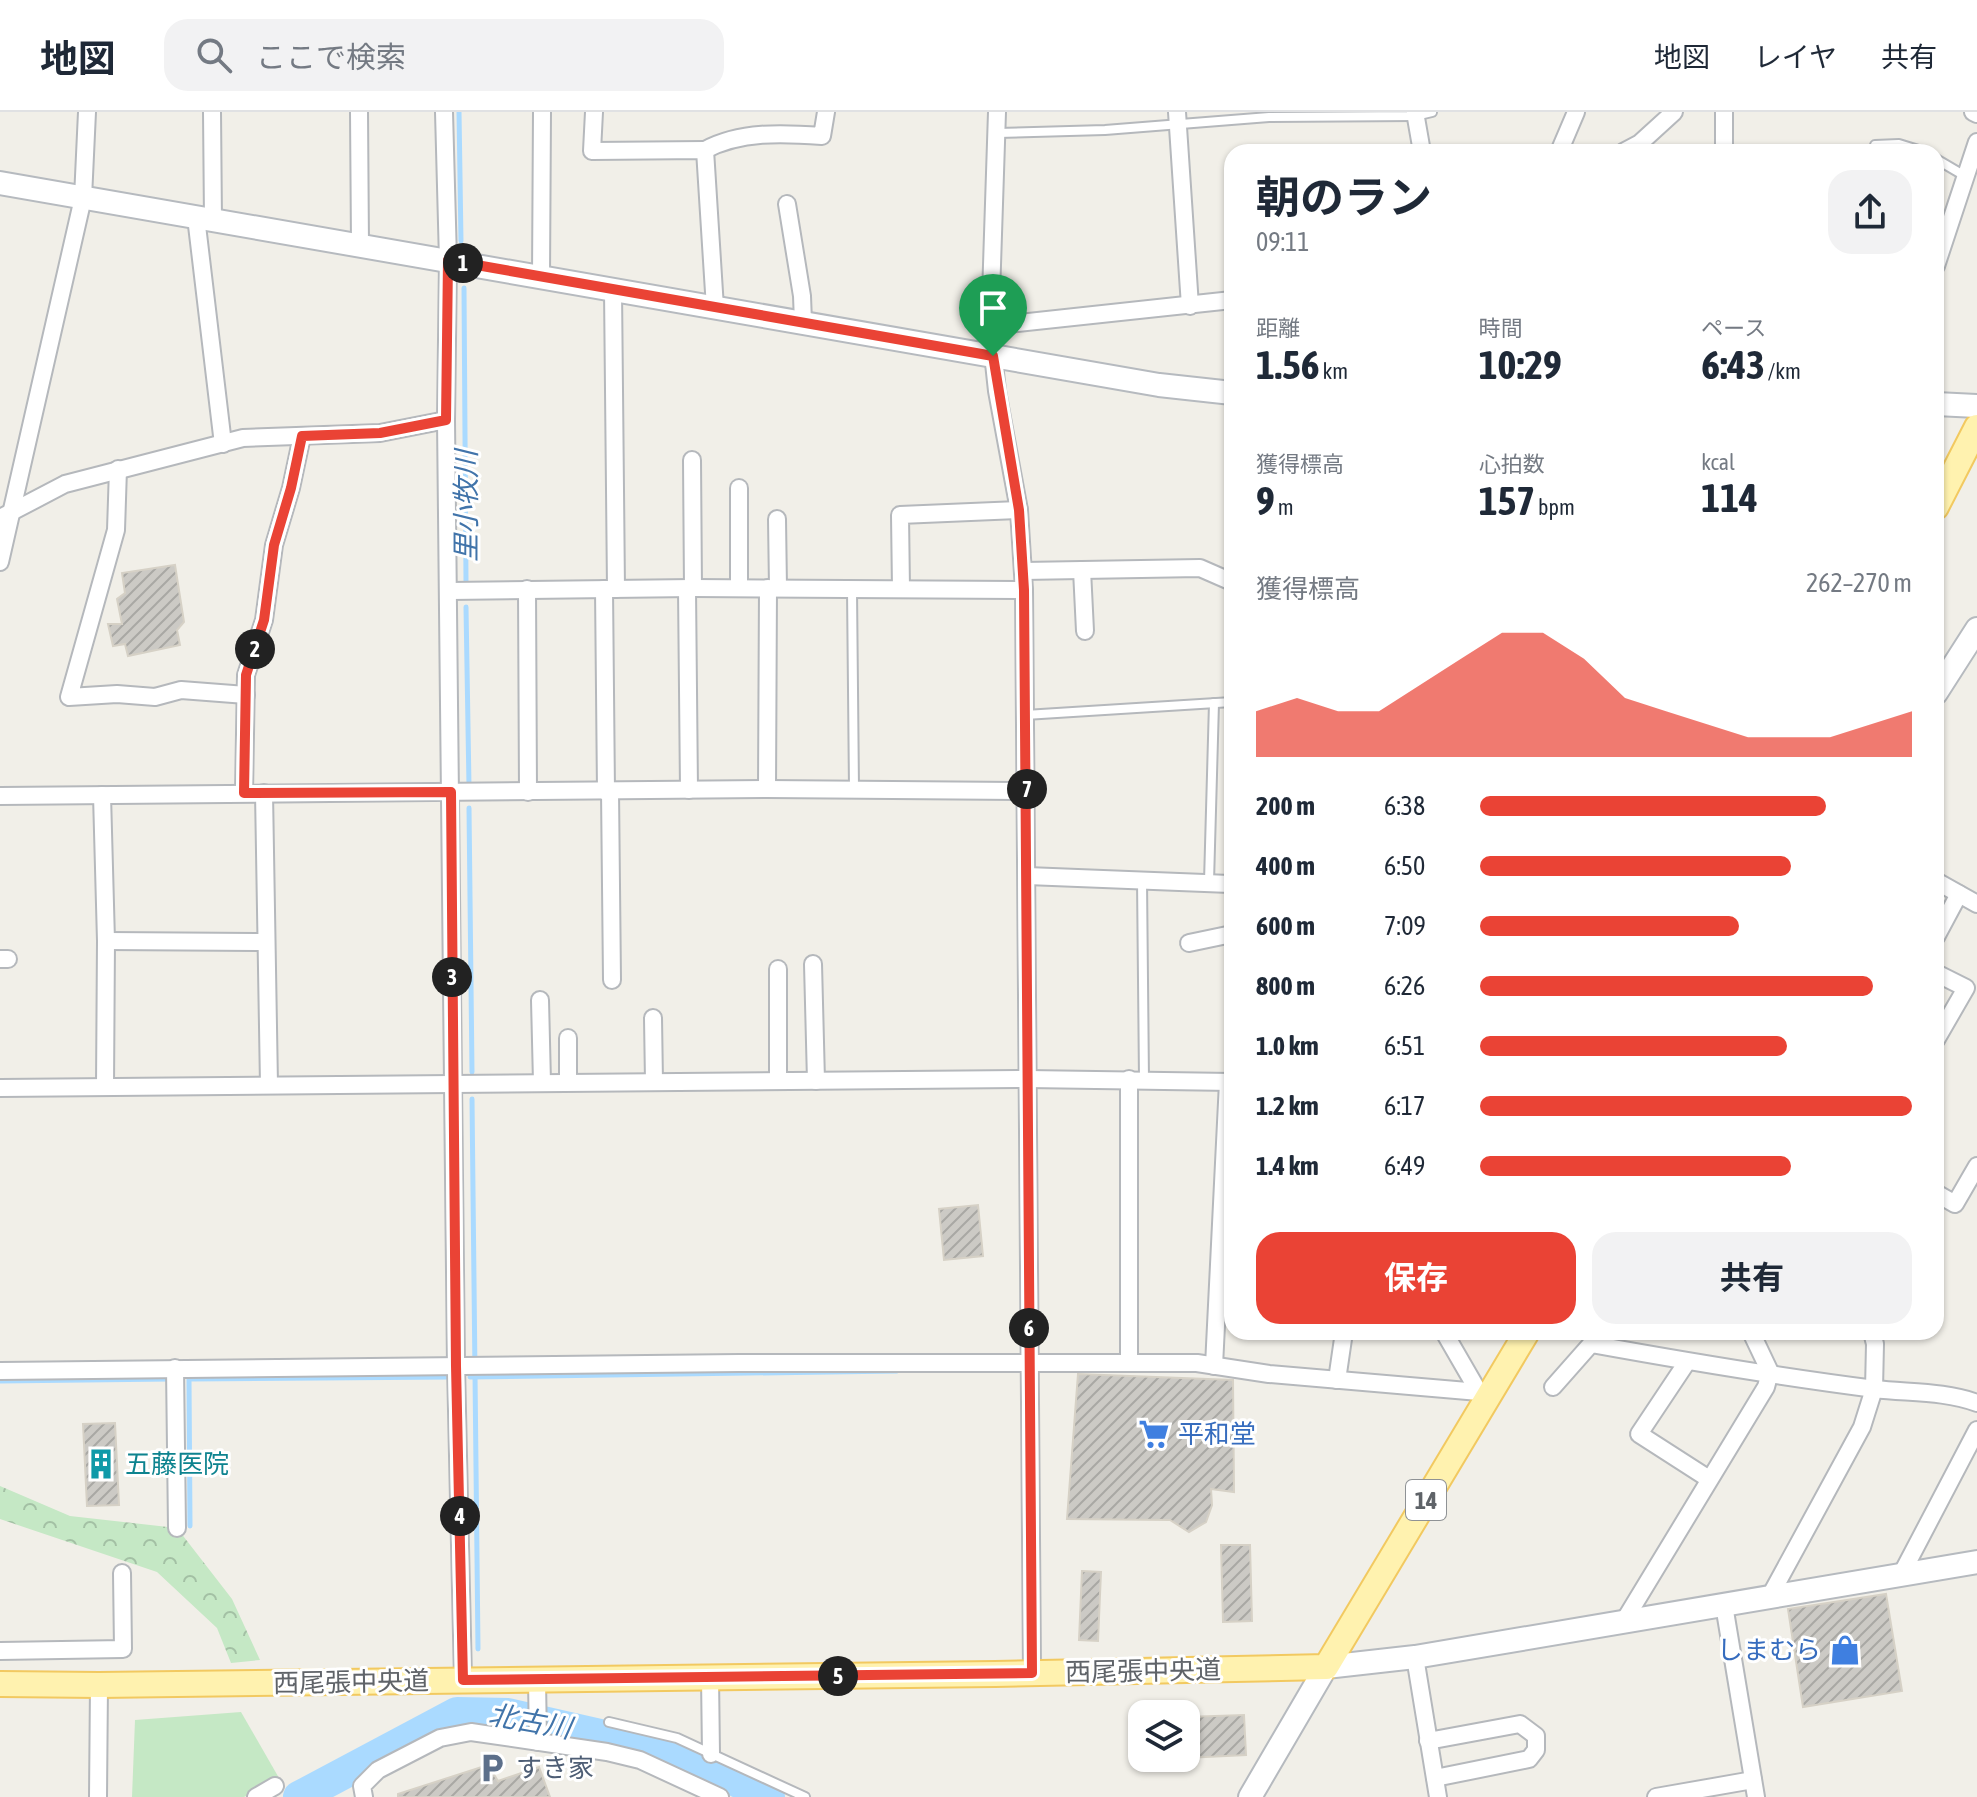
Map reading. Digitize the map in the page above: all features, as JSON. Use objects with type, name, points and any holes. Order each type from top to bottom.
[{"type":"main road","points":[[1944,491],[1977,427]]},
{"type":"main road","name":"14","points":[[1326,1667],[1482,1397],[1521,1340]]},
{"type":"main road","name":"西尾張中央道","points":[[0,1684],[463,1680],[538,1690],[710,1677],[1326,1667]]},
{"type":"street","points":[[0,562],[7,514],[83,198],[87,112]]},
{"type":"street","points":[[212,112],[204,219],[223,444]]},
{"type":"street","points":[[359,112],[360,245]]},
{"type":"street","points":[[444,112],[455,1082],[469,1365],[463,1680]]},
{"type":"street","points":[[541,277],[542,112]]},
{"type":"street","points":[[594,112],[592,151],[705,150],[722,140],[791,133],[822,136],[826,112]]},
{"type":"street","points":[[997,112],[990,326],[1019,510],[1024,590],[1032,1673]]},
{"type":"street","points":[[1562,144],[1576,112]]},
{"type":"street","points":[[1638,144],[1674,112]]},
{"type":"street","points":[[1724,112],[1724,144]]},
{"type":"street","points":[[1421,113],[1422,144]]},
{"type":"street","points":[[1177,118],[1190,306]]},
{"type":"street","points":[[1944,229],[1977,142]]},
{"type":"street","points":[[705,150],[715,308]]},
{"type":"street","points":[[0,183],[1159,385],[1224,392]]},
{"type":"street","points":[[787,204],[802,296],[803,322]]},
{"type":"street","points":[[612,980],[608,792],[613,290]]},
{"type":"street","points":[[990,326],[1224,301]]},
{"type":"street","points":[[1944,404],[1977,406]]},
{"type":"street","points":[[7,514],[65,484],[243,438],[380,433],[446,420]]},
{"type":"street","points":[[244,793],[246,675],[264,620],[274,545],[302,436]]},
{"type":"street","points":[[689,790],[692,460]]},
{"type":"street","points":[[118,469],[116,530],[69,697],[117,694],[155,697],[181,690],[246,695]]},
{"type":"street","points":[[739,488],[739,588]]},
{"type":"street","points":[[901,589],[900,515],[1019,510]]},
{"type":"street","points":[[767,789],[777,519]]},
{"type":"street","points":[[1023,571],[1200,568],[1224,578]]},
{"type":"street","points":[[1082,570],[1085,631]]},
{"type":"street","points":[[450,591],[690,588],[1024,590]]},
{"type":"street","points":[[527,589],[528,792]]},
{"type":"street","points":[[1944,681],[1977,629]]},
{"type":"street","points":[[0,796],[767,789],[1027,791]]},
{"type":"street","points":[[264,793],[269,1085]]},
{"type":"street","points":[[102,795],[106,941],[105,1086]]},
{"type":"street","points":[[1027,876],[1224,884]]},
{"type":"street","points":[[1944,886],[1977,904]]},
{"type":"street","points":[[1944,922],[1959,894]]},
{"type":"street","points":[[1189,943],[1224,936]]},
{"type":"street","points":[[106,941],[266,942]]},
{"type":"street","points":[[813,964],[816,1081]]},
{"type":"street","points":[[778,969],[778,1081]]},
{"type":"street","points":[[1944,977],[1966,988],[1944,1026]]},
{"type":"street","points":[[540,1000],[542,1082]]},
{"type":"street","points":[[653,1018],[654,1082]]},
{"type":"street","points":[[568,1038],[568,1082]]},
{"type":"street","points":[[0,1088],[1028,1079],[1224,1082]]},
{"type":"street","points":[[1129,1363],[1136,1079]]},
{"type":"street","points":[[1944,1198],[1955,1204],[1977,1166]]},
{"type":"street","points":[[1214,1366],[1224,1279]]},
{"type":"street","points":[[1337,1380],[1343,1340]]},
{"type":"street","points":[[1449,1340],[1482,1397]]},
{"type":"street","points":[[1624,1621],[1766,1387],[1770,1372],[1755,1340]]},
{"type":"street","points":[[1770,1596],[1862,1427],[1874,1389],[1874,1340]]},
{"type":"street","points":[[1553,1387],[1591,1344],[1687,1362],[1874,1389],[1962,1397],[1977,1403]]},
{"type":"street","points":[[1687,1362],[1639,1434],[1709,1479]]},
{"type":"street","points":[[0,1371],[469,1365],[1197,1363],[1482,1397]]},
{"type":"street","points":[[175,1368],[177,1528]]},
{"type":"street","points":[[1901,1575],[1977,1430]]},
{"type":"street","points":[[1250,1797],[1326,1667],[1415,1657],[1977,1562]]},
{"type":"street","points":[[0,1651],[123,1649],[122,1573]]},
{"type":"street","points":[[1656,1797],[1754,1788],[1724,1605]]},
{"type":"street","points":[[1415,1657],[1438,1797]]},
{"type":"street","points":[[710,1677],[711,1754]]},
{"type":"street","points":[[98,1797],[99,1685]]},
{"type":"street","points":[[538,1690],[539,1738]]},
{"type":"street","points":[[1428,1741],[1520,1724],[1536,1736],[1536,1750],[1529,1759],[1435,1778]]},
{"type":"street","points":[[364,1797],[362,1786],[378,1770],[440,1738],[471,1732],[539,1738],[640,1760],[720,1797]]},
{"type":"street","points":[[256,1797],[275,1786]]},
{"type":"lane","points":[[997,133],[1078,132],[1177,118],[1421,113]]},
{"type":"lane","points":[[1944,164],[1965,176]]},
{"type":"lane","points":[[852,589],[854,789]]},
{"type":"lane","points":[[1025,715],[1224,702]]},
{"type":"lane","points":[[1209,883],[1214,703]]},
{"type":"lane","points":[[1136,1079],[1142,880]]},
{"type":"lane","points":[[609,1722],[677,1738],[805,1797]]},
{"type":"green space","points":[[0,1486],[70,1516],[177,1528],[232,1599],[260,1660],[231,1663],[217,1628],[157,1572],[0,1519]]},
{"type":"green space","points":[[241,1712],[279,1778],[244,1797],[132,1797],[135,1720]]},
{"type":"building","points":[[175,565],[184,622],[177,630],[180,645],[128,656],[125,644],[113,646],[108,624],[122,624],[117,599],[125,593],[122,573]]},
{"type":"building","points":[[978,1205],[983,1256],[944,1260],[939,1209]]},
{"type":"building","name":"平和堂","points":[[1078,1374],[1233,1380],[1234,1492],[1211,1489],[1212,1505],[1206,1522],[1189,1532],[1170,1520],[1067,1519]]},
{"type":"building","name":"五藤医院","points":[[115,1423],[119,1505],[87,1506],[83,1424]]},
{"type":"building","points":[[1221,1545],[1250,1545],[1252,1621],[1223,1622]]},
{"type":"building","points":[[1082,1571],[1101,1572],[1098,1641],[1079,1640]]},
{"type":"building","name":"しまむら","points":[[1886,1594],[1902,1691],[1803,1707],[1788,1609]]},
{"type":"building","points":[[1244,1715],[1246,1755],[1200,1757],[1200,1717]]},
{"type":"building","points":[[488,1765],[498,1781],[539,1767],[550,1797],[398,1797],[398,1794]]},
{"type":"waterway","name":"里小牧川","points":[[459,112],[461,241]]},
{"type":"waterway","name":"里小牧川","points":[[464,288],[466,581]]},
{"type":"waterway","name":"里小牧川","points":[[466,607],[469,786]]},
{"type":"waterway","name":"里小牧川","points":[[469,808],[472,1072]]},
{"type":"waterway","name":"里小牧川","points":[[472,1099],[478,1649]]},
{"type":"waterway","points":[[470,1377],[897,1371]]},
{"type":"waterway","points":[[190,1526],[189,1379],[453,1377]]},
{"type":"waterway","points":[[0,1381],[170,1379]]},
{"type":"waterway","name":"北古川","points":[[299,1797],[457,1713],[508,1714],[636,1743],[694,1760],[769,1797]]},
{"type":"place","name":"平和堂","points":[[1154,1434]]},
{"type":"place","name":"五藤医院","points":[[101,1464]]},
{"type":"place","name":"しまむら","points":[[1845,1650]]},
{"type":"place","name":"すき家","points":[[492,1768]]},
{"type":"route","points":[[448,260],[993,356],[1019,510],[1024,590],[1032,1673],[463,1680],[456,1366],[451,792],[244,793],[246,675],[264,620],[274,545],[302,436],[380,433],[446,420],[448,260]]}]
